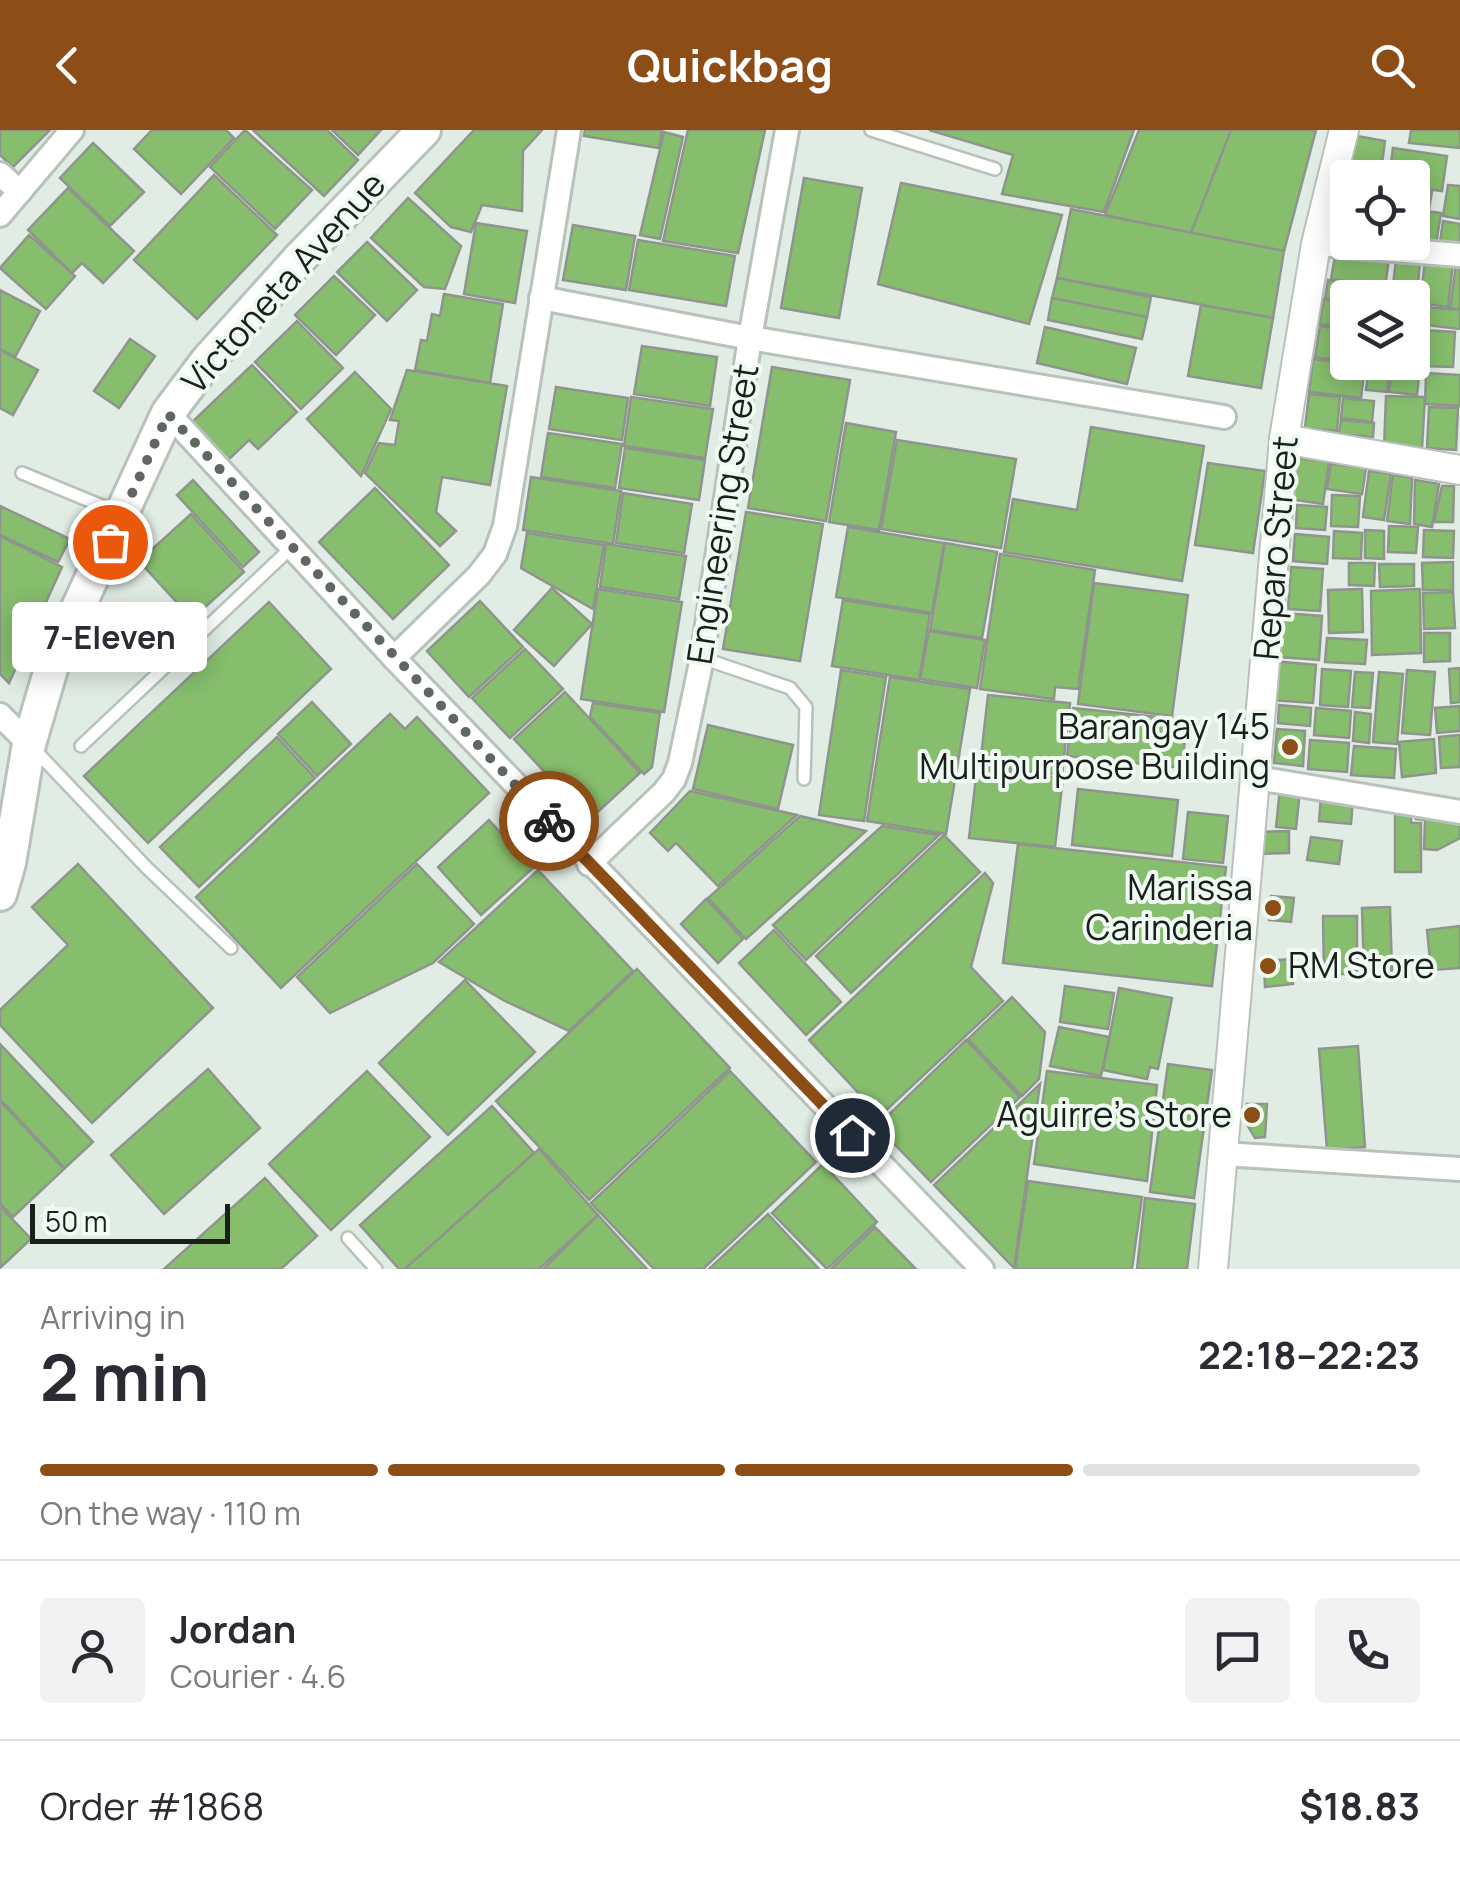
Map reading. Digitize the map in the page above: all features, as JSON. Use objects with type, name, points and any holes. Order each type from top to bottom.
[{"type":"main road","name":"Victoneta Avenue","points":[[0,894],[29,744],[54,662],[168,414],[246,318],[424,130]]},
{"type":"street","points":[[0,216],[72,130]]},
{"type":"street","points":[[394,658],[496,554],[505,526],[569,130]]},
{"type":"street","name":"Engineering Street","points":[[590,864],[674,778],[702,658],[750,338],[787,130]]},
{"type":"street","name":"Reparo Street","points":[[1213,1269],[1284,439],[1316,244],[1344,130]]},
{"type":"street","points":[[0,174],[20,192]]},
{"type":"street","points":[[1316,244],[1460,255]]},
{"type":"street","points":[[541,298],[750,338],[1224,417]]},
{"type":"street","points":[[168,414],[590,864],[982,1269]]},
{"type":"street","points":[[1284,439],[1460,470]]},
{"type":"street","points":[[0,714],[29,744]]},
{"type":"street","points":[[1257,778],[1460,812]]},
{"type":"street","points":[[1223,1154],[1460,1169]]},
{"type":"lane","points":[[871,130],[995,169]]},
{"type":"lane","points":[[22,473],[122,515]]},
{"type":"lane","points":[[81,746],[292,547]]},
{"type":"lane","points":[[702,658],[790,688],[806,707],[804,779]]},
{"type":"lane","points":[[29,744],[147,868],[232,948]]},
{"type":"lane","points":[[348,1238],[376,1269]]},
{"type":"building","points":[[0,130],[50,130],[13,167],[0,155]]},
{"type":"building","points":[[152,130],[226,130],[234,138],[181,194],[134,149]]},
{"type":"building","points":[[245,130],[312,190],[275,229],[210,167]]},
{"type":"building","points":[[253,130],[327,130],[358,160],[324,196]]},
{"type":"building","points":[[332,130],[381,130],[358,155]]},
{"type":"building","points":[[474,130],[542,130],[523,151],[522,211],[482,205],[471,232],[451,227],[415,193]]},
{"type":"building","points":[[585,130],[662,130],[659,148],[584,136]]},
{"type":"building","points":[[688,130],[765,130],[738,253],[663,241]]},
{"type":"building","points":[[929,130],[1134,130],[1104,212],[1002,194],[1013,155]]},
{"type":"building","points":[[1139,130],[1231,130],[1191,233],[1105,215]]},
{"type":"building","points":[[1231,130],[1316,130],[1284,251],[1191,233]]},
{"type":"building","points":[[1411,130],[1460,130],[1460,148],[1409,143]]},
{"type":"building","points":[[664,132],[683,137],[660,239],[640,235]]},
{"type":"building","points":[[1346,134],[1385,141],[1382,160],[1342,160]]},
{"type":"building","points":[[93,143],[144,192],[110,226],[60,178]]},
{"type":"building","points":[[1393,148],[1447,156],[1442,191],[1430,189],[1430,160],[1391,160]]},
{"type":"building","points":[[214,175],[277,235],[197,319],[134,260]]},
{"type":"building","points":[[804,178],[862,188],[839,318],[781,308]]},
{"type":"building","points":[[901,183],[1062,215],[1029,324],[878,284]]},
{"type":"building","points":[[1448,185],[1460,186],[1460,219],[1443,216]]},
{"type":"building","points":[[68,188],[134,251],[103,283],[82,263],[72,273],[28,230]]},
{"type":"building","points":[[408,198],[461,246],[445,289],[424,287],[371,238]]},
{"type":"building","points":[[1071,209],[1284,251],[1273,318],[1057,278]]},
{"type":"building","points":[[1430,211],[1441,213],[1436,244],[1430,243]]},
{"type":"building","points":[[1443,221],[1460,224],[1460,246],[1440,243]]},
{"type":"building","points":[[476,223],[527,231],[515,303],[464,294]]},
{"type":"building","points":[[573,225],[635,236],[626,290],[563,280]]},
{"type":"building","points":[[29,235],[75,276],[46,309],[0,268]]},
{"type":"building","points":[[638,240],[735,256],[726,306],[629,290]]},
{"type":"building","points":[[367,242],[417,290],[387,321],[337,272]]},
{"type":"building","points":[[1334,260],[1389,260],[1386,280],[1331,279]]},
{"type":"building","points":[[1396,260],[1420,262],[1418,280],[1394,280]]},
{"type":"building","points":[[1425,260],[1453,263],[1448,307],[1430,304],[1430,280],[1423,280]]},
{"type":"building","points":[[1456,264],[1460,265],[1460,309],[1450,309]]},
{"type":"building","points":[[334,276],[375,315],[336,355],[295,315]]},
{"type":"building","points":[[1057,278],[1151,297],[1147,317],[1052,298]]},
{"type":"building","points":[[1328,280],[1330,280],[1330,300],[1325,299]]},
{"type":"building","points":[[0,290],[40,311],[15,357],[0,349]]},
{"type":"building","points":[[444,294],[503,304],[490,383],[415,370],[421,340],[427,341],[432,314],[440,316]]},
{"type":"building","points":[[1052,298],[1147,317],[1142,339],[1048,320]]},
{"type":"building","points":[[1324,299],[1330,300],[1330,326],[1319,324]]},
{"type":"building","points":[[1201,305],[1273,318],[1261,388],[1188,376]]},
{"type":"building","points":[[1430,307],[1460,310],[1460,329],[1430,326]]},
{"type":"building","points":[[297,321],[343,368],[301,409],[255,362]]},
{"type":"building","points":[[1320,326],[1330,327],[1330,359],[1315,357]]},
{"type":"building","points":[[1045,327],[1136,348],[1127,384],[1037,363]]},
{"type":"building","points":[[1430,330],[1455,332],[1453,367],[1430,366]]},
{"type":"building","points":[[130,339],[155,356],[119,408],[94,391]]},
{"type":"building","points":[[642,346],[717,357],[710,406],[634,394]]},
{"type":"building","points":[[0,350],[38,370],[13,415],[0,408]]},
{"type":"building","points":[[1313,359],[1330,361],[1330,380],[1363,380],[1361,398],[1309,392]]},
{"type":"building","points":[[252,365],[297,412],[258,449],[249,440],[226,462],[190,424]]},
{"type":"building","points":[[772,367],[850,380],[826,521],[748,508]]},
{"type":"building","points":[[407,370],[507,386],[490,485],[442,477],[436,512],[456,531],[440,546],[365,473],[379,443],[395,445],[399,421],[390,420]]},
{"type":"building","points":[[355,372],[391,409],[361,476],[307,419]]},
{"type":"building","points":[[1430,373],[1460,375],[1460,406],[1425,404],[1426,380],[1430,380]]},
{"type":"building","points":[[1367,380],[1388,380],[1387,392],[1366,390]]},
{"type":"building","points":[[1390,380],[1419,380],[1417,395],[1389,392]]},
{"type":"building","points":[[556,387],[628,398],[622,440],[549,429]]},
{"type":"building","points":[[1309,394],[1340,397],[1337,431],[1305,428]]},
{"type":"building","points":[[1386,396],[1425,397],[1422,449],[1384,448]]},
{"type":"building","points":[[631,397],[713,409],[705,458],[624,446]]},
{"type":"building","points":[[1343,398],[1374,401],[1372,422],[1341,418]]},
{"type":"building","points":[[1429,407],[1458,408],[1456,450],[1427,448]]},
{"type":"building","points":[[1341,420],[1374,423],[1373,437],[1339,434]]},
{"type":"building","points":[[846,423],[896,432],[879,530],[829,522]]},
{"type":"building","points":[[1091,427],[1204,446],[1182,581],[1004,552],[1013,499],[1077,510]]},
{"type":"building","points":[[548,433],[622,444],[615,488],[541,477]]},
{"type":"building","points":[[897,440],[1016,459],[1001,548],[881,529]]},
{"type":"building","points":[[625,448],[705,460],[699,500],[619,488]]},
{"type":"building","points":[[1295,458],[1329,462],[1323,504],[1289,499]]},
{"type":"building","points":[[1208,463],[1265,471],[1253,553],[1195,545]]},
{"type":"building","points":[[1331,464],[1366,468],[1362,494],[1327,489]]},
{"type":"building","points":[[1369,471],[1391,474],[1384,520],[1363,517]]},
{"type":"building","points":[[1393,475],[1412,478],[1410,524],[1387,521]]},
{"type":"building","points":[[531,477],[621,491],[613,544],[523,530]]},
{"type":"building","points":[[193,480],[259,552],[243,567],[177,495]]},
{"type":"building","points":[[1415,480],[1439,484],[1432,527],[1414,524]]},
{"type":"building","points":[[1442,486],[1454,486],[1453,522],[1434,522]]},
{"type":"building","points":[[375,488],[449,565],[393,619],[319,542]]},
{"type":"building","points":[[623,493],[692,504],[684,553],[616,543]]},
{"type":"building","points":[[1332,495],[1360,496],[1358,527],[1331,526]]},
{"type":"building","points":[[1297,505],[1327,507],[1325,530],[1296,528]]},
{"type":"building","points":[[0,506],[70,539],[58,562],[0,535]]},
{"type":"building","points":[[746,512],[823,524],[800,661],[723,649]]},
{"type":"building","points":[[191,514],[244,572],[192,619],[139,561]]},
{"type":"building","points":[[1389,526],[1418,527],[1416,553],[1388,552]]},
{"type":"building","points":[[848,527],[944,543],[932,613],[836,597]]},
{"type":"building","points":[[1365,530],[1384,531],[1384,559],[1365,558]]},
{"type":"building","points":[[1424,530],[1454,531],[1453,558],[1423,557]]},
{"type":"building","points":[[1334,531],[1362,533],[1361,559],[1333,558]]},
{"type":"building","points":[[527,533],[604,545],[593,609],[521,568]]},
{"type":"building","points":[[1295,534],[1329,537],[1327,564],[1293,561]]},
{"type":"building","points":[[0,536],[62,567],[9,683],[0,674]]},
{"type":"building","points":[[945,543],[997,552],[982,638],[930,630]]},
{"type":"building","points":[[606,544],[686,556],[679,599],[600,587]]},
{"type":"building","points":[[1000,554],[1095,570],[1078,689],[1055,687],[1054,699],[980,689]]},
{"type":"building","points":[[1453,562],[1453,590],[1423,590],[1422,563]]},
{"type":"building","points":[[1349,563],[1375,563],[1374,586],[1349,585]]},
{"type":"building","points":[[1379,564],[1414,564],[1414,586],[1380,587]]},
{"type":"building","points":[[1291,567],[1323,569],[1320,611],[1288,609]]},
{"type":"building","points":[[1094,583],[1188,595],[1172,716],[1078,704]]},
{"type":"building","points":[[552,588],[592,624],[554,666],[514,630]]},
{"type":"building","points":[[598,589],[682,602],[664,712],[581,699]]},
{"type":"building","points":[[1362,589],[1363,632],[1329,633],[1328,590]]},
{"type":"building","points":[[1420,589],[1421,653],[1372,655],[1371,591]]},
{"type":"building","points":[[1453,592],[1455,628],[1424,629],[1423,593]]},
{"type":"building","points":[[843,600],[930,614],[919,680],[832,666]]},
{"type":"building","points":[[480,601],[523,647],[469,697],[427,651]]},
{"type":"building","points":[[269,602],[331,669],[148,843],[84,776]]},
{"type":"building","points":[[1283,613],[1322,616],[1319,660],[1279,657]]},
{"type":"building","points":[[929,631],[985,640],[977,688],[920,679]]},
{"type":"building","points":[[1424,633],[1450,633],[1450,661],[1424,662]]},
{"type":"building","points":[[1327,638],[1367,640],[1365,664],[1325,662]]},
{"type":"building","points":[[525,649],[563,689],[510,738],[472,698]]},
{"type":"building","points":[[1273,661],[1316,665],[1313,703],[1270,700]]},
{"type":"building","points":[[1460,668],[1460,702],[1451,703],[1449,669]]},
{"type":"building","points":[[1322,669],[1351,671],[1348,707],[1320,705]]},
{"type":"building","points":[[841,670],[886,677],[864,821],[819,815]]},
{"type":"building","points":[[1407,670],[1435,672],[1430,735],[1402,733]]},
{"type":"building","points":[[1355,672],[1373,673],[1370,708],[1352,707]]},
{"type":"building","points":[[1379,672],[1403,674],[1397,744],[1373,742]]},
{"type":"building","points":[[890,677],[970,689],[946,834],[867,821]]},
{"type":"building","points":[[565,692],[640,773],[589,820],[514,739]]},
{"type":"building","points":[[988,695],[1070,703],[1062,775],[980,766]]},
{"type":"building","points":[[312,702],[351,744],[317,776],[278,734]]},
{"type":"building","points":[[593,703],[660,713],[652,767],[644,774],[590,717]]},
{"type":"building","points":[[1279,705],[1311,708],[1310,726],[1278,723]]},
{"type":"building","points":[[1460,706],[1460,731],[1437,733],[1435,708]]},
{"type":"building","points":[[1073,708],[1187,720],[1182,768],[1067,756]]},
{"type":"building","points":[[1316,708],[1351,711],[1349,738],[1314,735]]},
{"type":"building","points":[[1355,712],[1371,714],[1369,743],[1353,741]]},
{"type":"building","points":[[390,714],[405,729],[417,717],[489,793],[281,988],[196,897]]},
{"type":"building","points":[[708,725],[793,745],[778,809],[693,789]]},
{"type":"building","name":"Barangay 145 Multipurpose Building","points":[[1277,729],[1305,731],[1303,766],[1274,763]]},
{"type":"building","points":[[1460,735],[1460,767],[1441,768],[1439,737]]},
{"type":"building","points":[[277,737],[315,778],[199,887],[160,847]]},
{"type":"building","points":[[1434,739],[1436,773],[1402,777],[1399,742]]},
{"type":"building","points":[[1310,740],[1349,743],[1347,772],[1308,769]]},
{"type":"building","points":[[1354,746],[1396,749],[1394,778],[1351,775]]},
{"type":"building","points":[[977,768],[1063,778],[1055,847],[969,838]]},
{"type":"building","points":[[1280,788],[1300,790],[1296,829],[1276,827]]},
{"type":"building","points":[[1078,789],[1178,800],[1172,856],[1072,845]]},
{"type":"building","points":[[690,791],[797,815],[718,886],[676,843],[668,851],[650,833]]},
{"type":"building","points":[[1321,796],[1353,799],[1351,824],[1319,821]]},
{"type":"building","points":[[1395,805],[1411,805],[1411,823],[1421,823],[1421,872],[1395,872]]},
{"type":"building","points":[[1188,812],[1228,816],[1223,863],[1183,859]]},
{"type":"building","points":[[1417,813],[1460,820],[1460,838],[1437,850],[1424,849],[1425,820],[1416,819]]},
{"type":"building","points":[[800,816],[866,831],[746,939],[708,898]]},
{"type":"building","points":[[489,820],[533,868],[481,915],[438,867]]},
{"type":"building","points":[[882,826],[939,835],[806,960],[773,925]]},
{"type":"building","points":[[1289,831],[1289,853],[1258,854],[1257,832]]},
{"type":"building","points":[[944,835],[980,872],[851,993],[816,956]]},
{"type":"building","points":[[1311,837],[1342,841],[1339,864],[1307,860]]},
{"type":"building","points":[[1018,844],[1226,867],[1212,986],[1003,963]]},
{"type":"building","points":[[78,864],[213,1008],[92,1123],[0,1025],[0,1010],[68,945],[32,907]]},
{"type":"building","points":[[417,864],[474,924],[433,963],[330,1013],[297,977]]},
{"type":"building","points":[[538,870],[633,971],[569,1031],[503,1000],[439,962]]},
{"type":"building","points":[[985,873],[993,883],[971,967],[1003,1001],[880,1116],[809,1040]]},
{"type":"building","points":[[1271,896],[1294,898],[1291,922],[1269,920]]},
{"type":"building","points":[[706,899],[743,939],[718,963],[681,924]]},
{"type":"building","points":[[1390,907],[1392,971],[1364,972],[1362,908]]},
{"type":"building","points":[[1323,916],[1357,916],[1357,974],[1324,974]]},
{"type":"building","points":[[1460,926],[1460,968],[1431,970],[1427,930]]},
{"type":"building","points":[[774,930],[841,1002],[806,1035],[739,963]]},
{"type":"building","points":[[1291,959],[1293,984],[1265,987],[1264,961]]},
{"type":"building","points":[[637,969],[730,1068],[589,1200],[496,1101]]},
{"type":"building","points":[[465,980],[535,1052],[448,1135],[379,1063]]},
{"type":"building","points":[[1065,986],[1114,993],[1108,1029],[1060,1022]]},
{"type":"building","points":[[1119,988],[1172,998],[1158,1069],[1150,1067],[1147,1079],[1103,1070]]},
{"type":"building","points":[[1012,997],[1045,1032],[1039,1079],[1022,1096],[968,1039]]},
{"type":"building","points":[[1059,1027],[1109,1037],[1101,1076],[1050,1066]]},
{"type":"building","points":[[966,1040],[1020,1097],[931,1182],[877,1126]]},
{"type":"building","points":[[0,1044],[93,1142],[65,1168],[0,1099]]},
{"type":"building","points":[[1358,1046],[1365,1147],[1327,1150],[1319,1049]]},
{"type":"building","points":[[1168,1064],[1212,1070],[1194,1198],[1150,1192]]},
{"type":"building","points":[[208,1069],[260,1128],[164,1214],[111,1155]]},
{"type":"building","points":[[367,1071],[430,1137],[331,1230],[269,1164]]},
{"type":"building","points":[[730,1071],[816,1162],[703,1269],[654,1269],[591,1203]]},
{"type":"building","points":[[1047,1071],[1157,1085],[1147,1181],[1034,1164]]},
{"type":"building","points":[[1040,1084],[1014,1268],[934,1185]]},
{"type":"building","points":[[0,1101],[64,1169],[13,1217],[0,1203]]},
{"type":"building","points":[[1247,1104],[1267,1104],[1265,1137],[1255,1138],[1246,1123]]},
{"type":"building","points":[[492,1106],[534,1153],[405,1269],[399,1269],[360,1225]]},
{"type":"building","points":[[539,1149],[598,1215],[539,1269],[405,1269]]},
{"type":"building","points":[[823,1164],[877,1222],[827,1269],[772,1213]]},
{"type":"building","points":[[265,1178],[317,1236],[281,1269],[164,1269]]},
{"type":"building","points":[[1028,1181],[1142,1197],[1132,1269],[1015,1269]]},
{"type":"building","points":[[1145,1198],[1195,1204],[1187,1269],[1137,1269]]},
{"type":"building","points":[[0,1206],[31,1239],[0,1268]]},
{"type":"building","points":[[768,1214],[819,1269],[709,1269]]},
{"type":"building","points":[[598,1215],[647,1269],[543,1269]]},
{"type":"building","points":[[875,1227],[916,1269],[831,1269]]},
{"type":"way so far","points":[[110,542],[168,414],[549,821]]},
{"type":"place","name":"7-Eleven","points":[[110,542]]},
{"type":"place","name":"Barangay 145 Multipurpose Building","points":[[1290,747]]},
{"type":"place","name":"Marissa Carinderia","points":[[1273,908]]},
{"type":"place","name":"RM Store","points":[[1268,966]]},
{"type":"place","name":"Aguirre's Store","points":[[1252,1115]]},
{"type":"route","points":[[549,821],[852,1135]]}]
